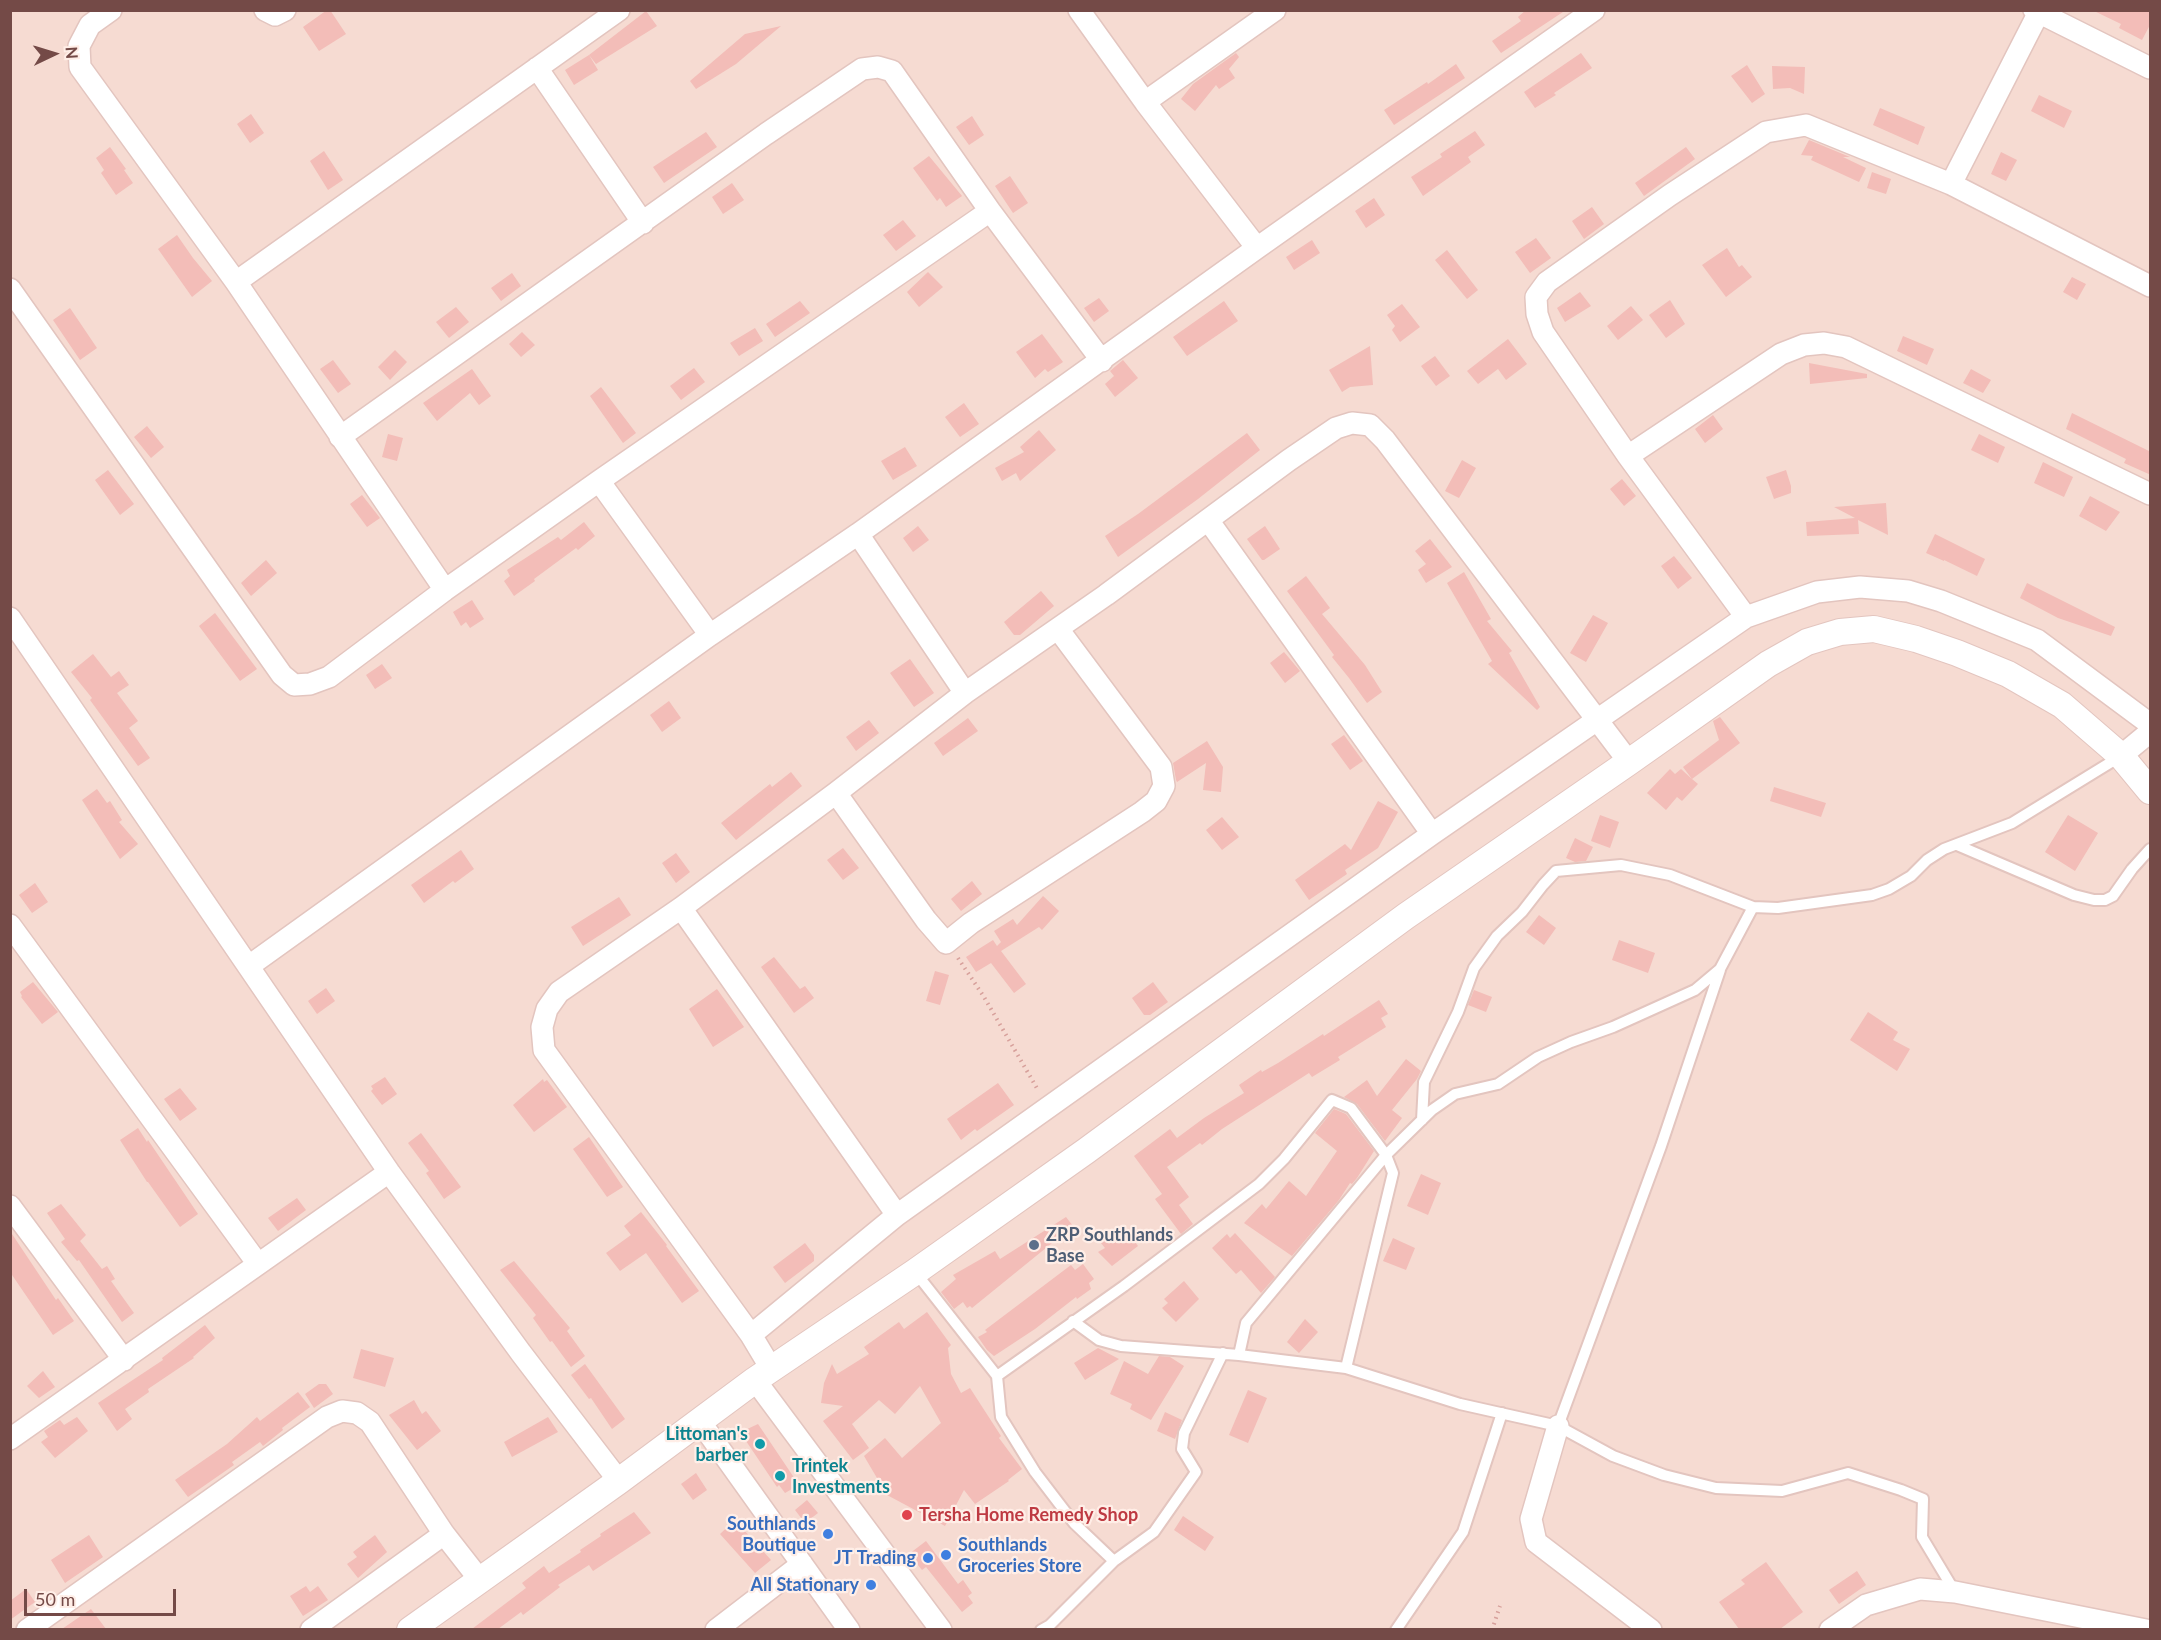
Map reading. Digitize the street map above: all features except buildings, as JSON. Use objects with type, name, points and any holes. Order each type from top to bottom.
[{"type":"street","points":[[111,10],[90,25],[79,46],[80,68],[236,282],[445,590]]},
{"type":"street","points":[[265,10],[275,15],[285,10]]},
{"type":"street","points":[[236,282],[619,10]]},
{"type":"street","points":[[1079,10],[1145,102],[1257,248]]},
{"type":"street","points":[[1145,102],[1275,10]]},
{"type":"street","points":[[249,966],[710,635],[858,534],[1594,10]]},
{"type":"street","points":[[1951,184],[2037,11],[2151,68]]},
{"type":"street","points":[[340,437],[766,134],[862,69],[878,67],[891,71],[990,211],[1102,361]]},
{"type":"street","points":[[537,68],[643,223]]},
{"type":"street","points":[[1746,617],[1628,456],[1543,332],[1537,314],[1536,297],[1547,282],[1670,195],[1766,132],[1806,125],[1951,184],[2151,286]]},
{"type":"street","points":[[10,289],[282,675],[294,685],[310,684],[329,677],[445,590],[598,481],[990,211]]},
{"type":"street","points":[[1628,456],[1781,354],[1804,345],[1824,343],[1846,347],[2151,494]]},
{"type":"street","points":[[940,1629],[764,1375],[751,1335],[544,1050],[542,1028],[548,1009],[559,992],[681,908],[836,793],[965,693],[1058,629],[1336,428],[1352,423],[1370,425],[1385,440],[1629,762]]},
{"type":"street","points":[[598,481],[710,635]]},
{"type":"street","points":[[1208,520],[1432,834]]},
{"type":"street","points":[[858,534],[965,693]]},
{"type":"street","points":[[751,1335],[897,1215],[1432,834],[1746,617],[1817,592],[1860,587],[1908,591],[1941,601],[2037,640],[2151,724]]},
{"type":"street","points":[[10,618],[389,1172],[514,1343],[619,1481]]},
{"type":"street","points":[[836,793],[926,920],[946,943],[971,923],[1142,812],[1156,801],[1164,786],[1161,767],[1058,629]]},
{"type":"street","points":[[410,1629],[619,1481],[699,1420],[1086,1151],[1406,916],[1768,664],[1807,642],[1840,632],[1874,629],[1926,642],[2008,674],[2062,705],[2121,756],[2151,791]]},
{"type":"street","points":[[2121,756],[2151,732]]},
{"type":"street","points":[[681,908],[897,1215]]},
{"type":"street","points":[[10,926],[258,1264]]},
{"type":"street","points":[[10,1439],[389,1172]]},
{"type":"street","points":[[10,1206],[124,1360]]},
{"type":"street","points":[[27,1629],[327,1417],[342,1411],[357,1413],[370,1422],[444,1534],[480,1580]]},
{"type":"street","points":[[699,1420],[849,1629]]},
{"type":"street","points":[[1558,1426],[1531,1519],[1536,1542],[1651,1629]]},
{"type":"street","points":[[311,1629],[444,1534]]},
{"type":"street","points":[[716,1629],[802,1564]]},
{"type":"street","points":[[1830,1629],[1866,1605],[1920,1589],[1955,1592],[2102,1625],[2146,1629]]},
{"type":"lane","points":[[1422,1120],[1424,1082],[1458,1012],[1474,968],[1497,936],[1522,912],[1556,871],[1621,865],[1670,875],[1753,907],[1778,908],[1872,895],[1889,889],[1911,876],[1927,860],[1944,849],[2012,823],[2121,756]]},
{"type":"lane","points":[[1957,845],[2074,896],[2094,900],[2105,900],[2113,896],[2132,869],[2151,849]]},
{"type":"lane","points":[[1558,1426],[1662,1146],[1720,969],[1753,907]]},
{"type":"lane","points":[[1239,1355],[1246,1323],[1386,1155],[1422,1120],[1455,1094],[1498,1083],[1538,1057],[1571,1042],[1613,1028],[1695,990],[1720,969]]},
{"type":"lane","points":[[997,1376],[1259,1184],[1284,1159],[1332,1100],[1351,1108],[1386,1155],[1393,1173],[1346,1368]]},
{"type":"lane","points":[[915,1272],[997,1376],[1002,1417],[1035,1472],[1074,1523],[1114,1561]]},
{"type":"lane","points":[[1073,1321],[1099,1340],[1121,1346],[1223,1353],[1346,1368],[1460,1404],[1558,1426],[1613,1456],[1664,1475],[1716,1488],[1782,1491],[1848,1473],[1923,1499],[1922,1537],[1955,1592]]},
{"type":"lane","points":[[1048,1628],[1114,1561],[1154,1532],[1196,1472],[1182,1449],[1184,1433],[1223,1353]]},
{"type":"lane","points":[[1396,1629],[1463,1532],[1502,1413]]},
{"type":"path","points":[[946,943],[984,997],[1049,1108]]},
{"type":"path","points":[[1492,1629],[1500,1606]]},
{"type":"shaded area","points":[[11,11],[2150,11],[2150,1629],[11,1629]]},
{"type":"place","name":"ZRP Southlands Base","points":[[1034,1245]]},
{"type":"place","name":"Littoman's barber","points":[[760,1444]]},
{"type":"place","name":"Trintek Investments","points":[[780,1476]]},
{"type":"place","name":"Tersha Home Remedy Shop","points":[[907,1515]]},
{"type":"place","name":"Southlands Boutique","points":[[828,1534]]},
{"type":"place","name":"Southlands Groceries Store","points":[[946,1555]]},
{"type":"place","name":"JT Trading","points":[[928,1558]]},
{"type":"place","name":"All Stationary","points":[[871,1585]]}]
